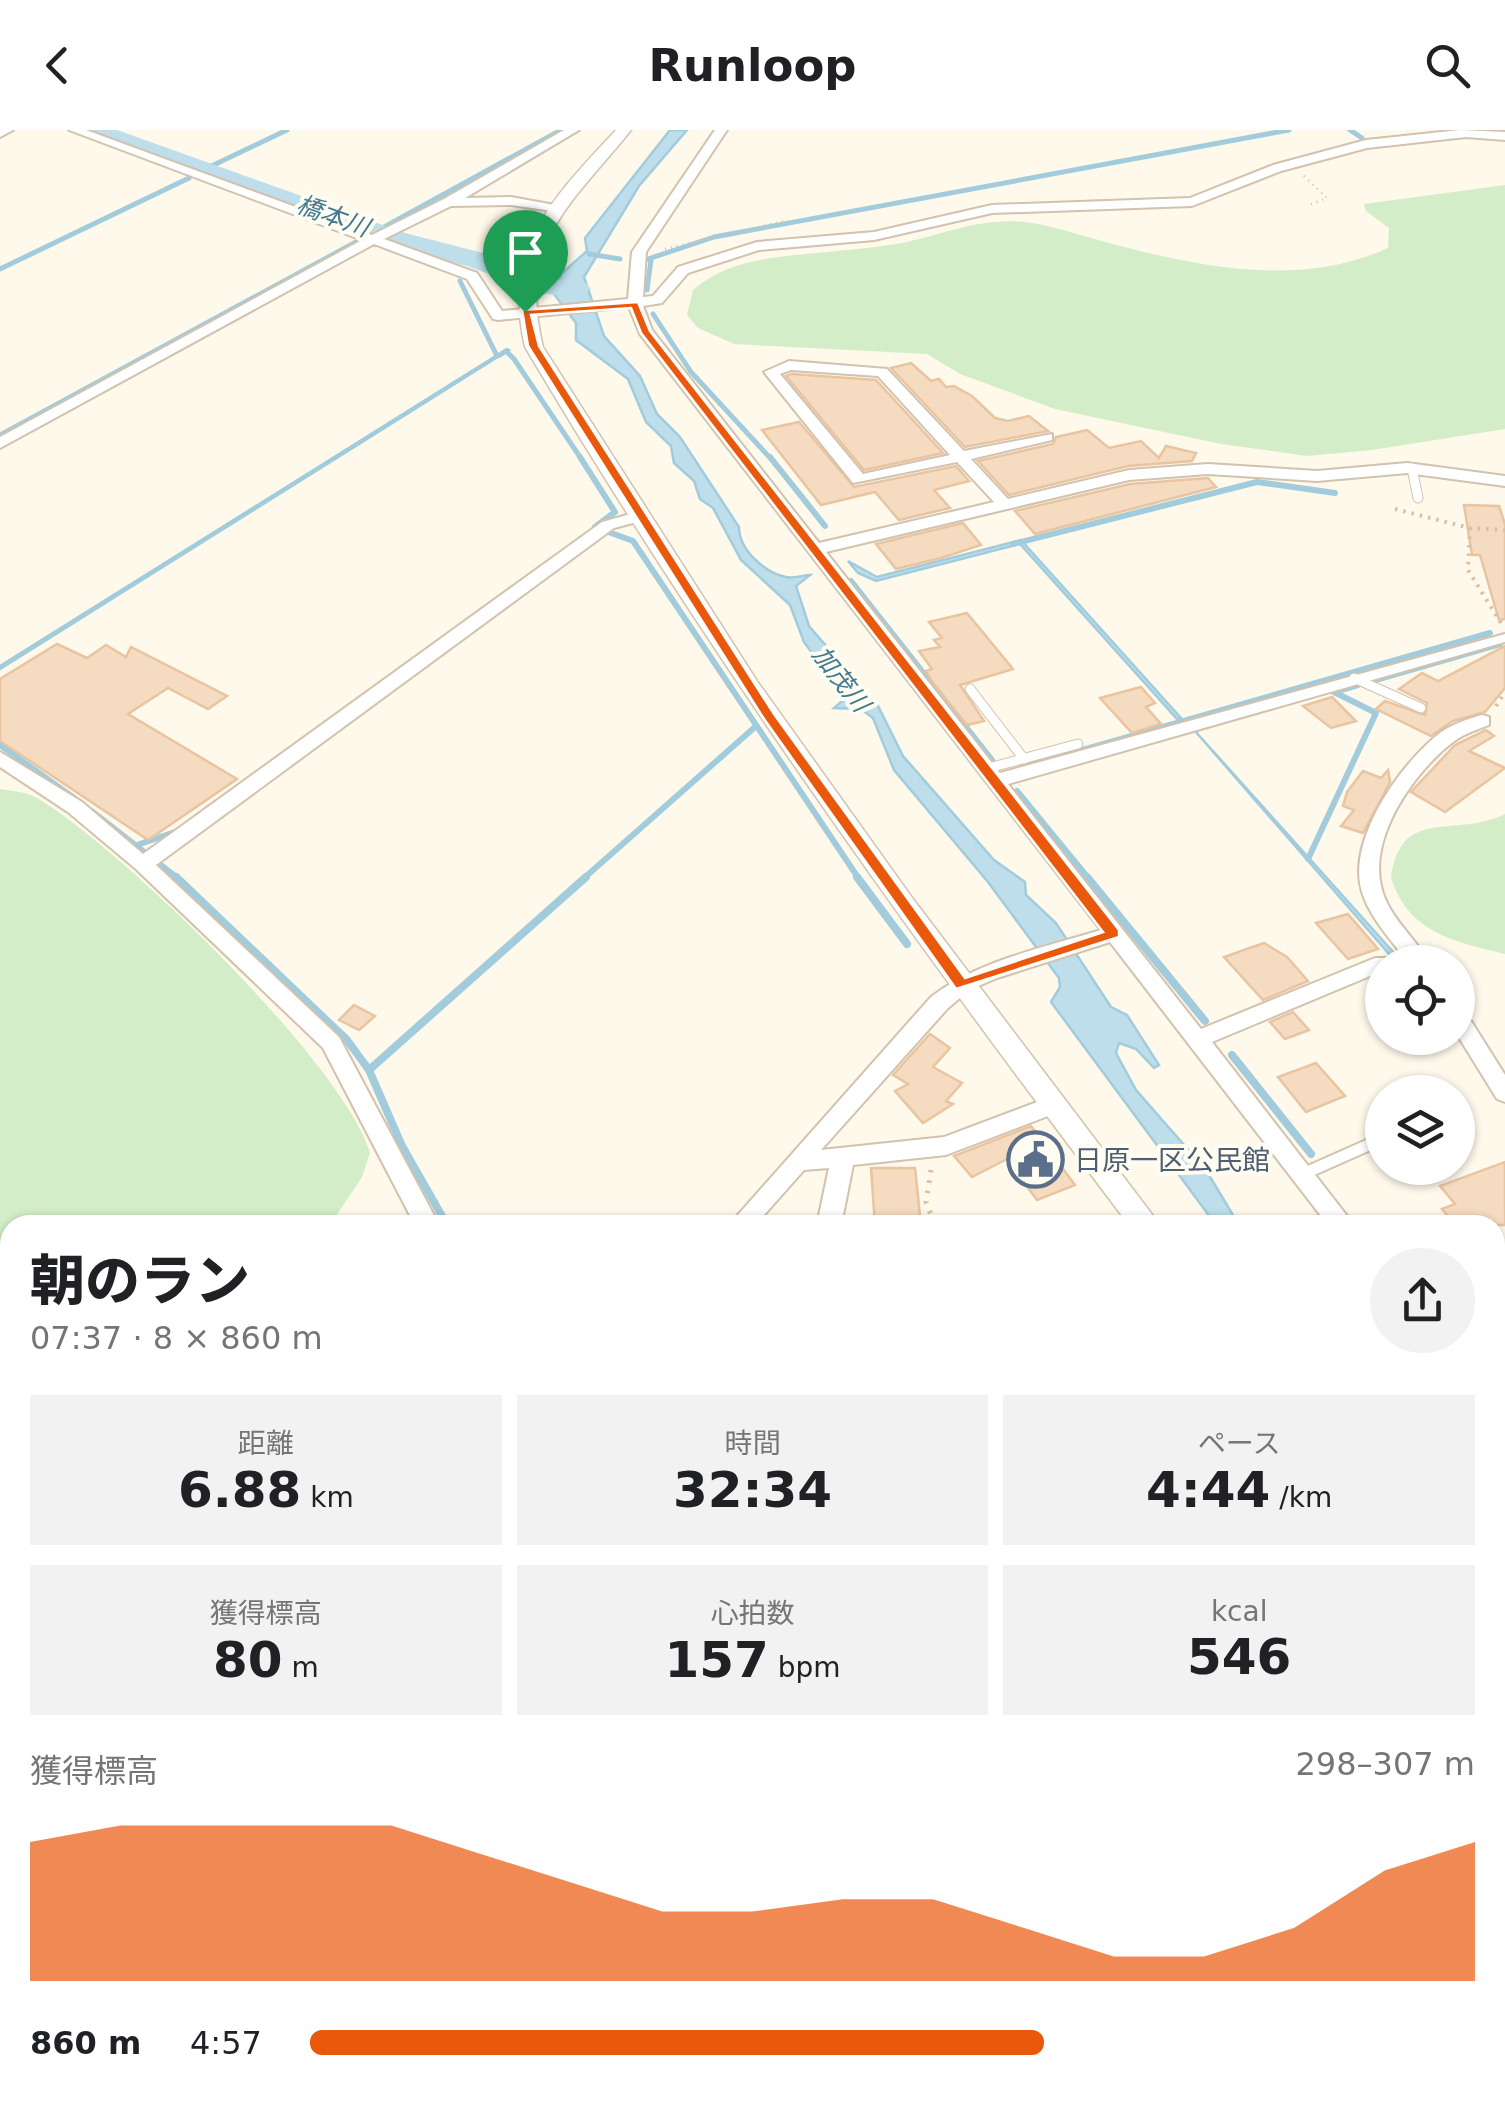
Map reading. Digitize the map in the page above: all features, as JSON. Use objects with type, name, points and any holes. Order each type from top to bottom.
[{"type":"street","points":[[0,133],[7,130]]},
{"type":"street","points":[[75,130],[379,236],[472,276],[498,316],[635,304],[665,295],[674,276],[690,266],[757,246],[874,236],[977,211],[1192,202],[1291,164],[1366,144],[1466,133],[1505,136]]},
{"type":"street","points":[[0,443],[379,236],[449,202],[573,130]]},
{"type":"street","points":[[624,130],[555,210],[535,240],[526,275],[525,312],[534,346],[638,517],[769,716],[962,985],[1138,1215]]},
{"type":"street","points":[[721,130],[639,254],[635,304],[645,331],[990,775],[1104,937],[1198,1039],[1334,1215]]},
{"type":"street","points":[[1344,130],[1366,144]]},
{"type":"street","points":[[449,202],[511,201],[555,210]]},
{"type":"street","points":[[1004,504],[962,458],[882,372],[784,366],[771,372],[859,480],[962,458],[1047,437]]},
{"type":"street","points":[[812,550],[1129,475],[1180,469],[1317,476],[1412,468],[1505,481]]},
{"type":"street","points":[[143,864],[608,525],[638,517]]},
{"type":"street","points":[[990,775],[1502,635]]},
{"type":"street","points":[[1392,945],[1368,868],[1378,827],[1403,786],[1446,738],[1482,721]]},
{"type":"street","points":[[0,758],[75,807],[143,864],[330,1043],[422,1215]]},
{"type":"street","points":[[750,1215],[939,1003],[962,985],[990,973],[1104,937]]},
{"type":"street","points":[[1198,1039],[1365,972]]},
{"type":"street","points":[[1475,1044],[1502,1084]]},
{"type":"street","points":[[797,1162],[933,1148],[1052,1104]]},
{"type":"street","points":[[832,1215],[843,1157]]},
{"type":"lane","points":[[1412,468],[1418,498]]},
{"type":"lane","points":[[1354,678],[1421,708]]},
{"type":"lane","points":[[970,689],[1024,758]]},
{"type":"lane","points":[[990,775],[1024,758],[1078,744]]},
{"type":"lane","points":[[1302,1174],[1365,1146]]},
{"type":"path","points":[[1291,164],[1326,196],[1307,206]]},
{"type":"path","points":[[639,254],[788,220]]},
{"type":"path","points":[[1395,509],[1470,528],[1505,530]]},
{"type":"path","points":[[1470,528],[1463,560],[1468,580],[1502,635]]},
{"type":"path","points":[[932,1215],[925,1190],[933,1148]]},
{"type":"green space","points":[[1505,185],[1505,429],[1307,456],[1221,444],[1055,409],[960,374],[927,354],[734,344],[698,328],[687,315],[693,290],[743,264],[897,244],[992,222],[1043,225],[1206,265],[1280,271],[1317,268],[1353,261],[1388,248],[1389,228],[1366,211],[1364,204]]},
{"type":"green space","points":[[0,789],[33,796],[74,824],[172,908],[275,1014],[319,1067],[352,1114],[370,1153],[362,1177],[337,1215],[0,1215]]},
{"type":"green space","points":[[1505,814],[1505,954],[1451,939],[1421,923],[1399,897],[1391,878],[1397,855],[1418,832],[1486,821]]},
{"type":"water","name":"加茂川","points":[[670,130],[687,130],[639,186],[584,277],[604,336],[640,376],[657,414],[680,437],[739,527],[749,552],[778,575],[810,575],[796,586],[809,626],[878,706],[903,756],[994,860],[1025,882],[1026,895],[1056,923],[1111,1007],[1127,1015],[1159,1065],[1154,1068],[1136,1049],[1119,1043],[1116,1053],[1136,1090],[1206,1170],[1233,1215],[1209,1215],[1051,1002],[1060,987],[1059,978],[988,882],[894,770],[873,718],[861,709],[834,708],[850,694],[849,689],[825,671],[804,642],[790,605],[741,560],[713,508],[700,499],[694,481],[674,463],[671,446],[646,422],[628,379],[576,340],[576,323],[554,294],[561,274],[587,251],[585,238]]},
{"type":"water","points":[[509,350],[0,669],[0,666]]},
{"type":"water","points":[[1021,540],[1181,718],[1177,719],[1020,544],[876,581],[858,573],[848,561],[877,577]]},
{"type":"water","points":[[1195,731],[1387,945],[1381,945]]},
{"type":"building","points":[[911,363],[931,381],[939,379],[946,387],[954,386],[972,396],[995,418],[1008,421],[1029,416],[1048,431],[965,447],[891,368]]},
{"type":"building","points":[[786,376],[876,380],[943,453],[864,470]]},
{"type":"building","points":[[799,422],[854,487],[956,466],[969,481],[934,490],[950,508],[899,520],[875,492],[821,505],[762,430]]},
{"type":"building","points":[[1087,430],[1109,448],[1141,441],[1159,458],[1166,446],[1196,453],[1192,461],[1128,466],[1009,495],[978,461],[1053,444],[1056,437]]},
{"type":"building","points":[[1208,478],[1216,487],[1035,534],[1015,511],[1130,484]]},
{"type":"building","points":[[1464,505],[1499,506],[1505,524],[1505,619],[1499,620],[1480,555],[1472,555]]},
{"type":"building","points":[[963,523],[981,545],[896,569],[876,544]]},
{"type":"building","points":[[967,613],[1013,669],[960,685],[984,721],[967,725],[931,680],[926,671],[932,669],[919,651],[940,647],[934,640],[942,638],[929,622]]},
{"type":"building","points":[[57,644],[87,658],[106,645],[126,657],[131,647],[227,696],[208,709],[168,688],[128,714],[237,779],[148,840],[0,741],[0,679]]},
{"type":"building","points":[[1505,646],[1505,688],[1485,712],[1453,721],[1431,736],[1376,709],[1385,701],[1425,715],[1427,703],[1399,689],[1422,673],[1438,681]]},
{"type":"building","points":[[1141,687],[1155,703],[1146,707],[1161,724],[1132,733],[1100,698]]},
{"type":"building","points":[[1332,697],[1356,721],[1331,728],[1303,706]]},
{"type":"building","points":[[1486,730],[1494,736],[1469,751],[1505,768],[1445,812],[1411,792],[1455,745]]},
{"type":"building","points":[[1388,770],[1390,782],[1363,833],[1341,826],[1354,810],[1343,806],[1347,792],[1363,771],[1381,778]]},
{"type":"building","points":[[1348,914],[1375,945],[1365,945],[1365,953],[1348,959],[1316,923]]},
{"type":"building","points":[[1264,943],[1287,957],[1308,981],[1263,1000],[1224,957]]},
{"type":"building","points":[[354,1005],[375,1016],[359,1030],[339,1020]]},
{"type":"building","points":[[1293,1012],[1309,1030],[1285,1039],[1270,1022]]},
{"type":"building","points":[[930,1034],[950,1048],[933,1067],[962,1083],[946,1101],[953,1104],[923,1123],[895,1091],[908,1084],[893,1075]]},
{"type":"building","points":[[1316,1063],[1345,1096],[1306,1112],[1278,1077]]},
{"type":"building","points":[[1031,1126],[1075,1185],[1037,1200],[1007,1159],[972,1177],[954,1156]]},
{"type":"building","points":[[1505,1162],[1505,1215],[1447,1215],[1442,1209],[1455,1204],[1440,1186],[1475,1185],[1475,1173]]},
{"type":"building","points":[[871,1168],[915,1168],[920,1215],[874,1215]]},
{"type":"waterway","name":"橋本川","points":[[93,130],[395,239],[477,260],[551,287],[576,289]]},
{"type":"waterway","points":[[201,171],[287,130]]},
{"type":"waterway","points":[[375,232],[561,130]]},
{"type":"waterway","points":[[645,260],[714,237],[1289,130]]},
{"type":"waterway","points":[[1350,130],[1362,138]]},
{"type":"waterway","points":[[0,269],[189,178]]},
{"type":"waterway","points":[[0,435],[356,242]]},
{"type":"waterway","points":[[589,254],[620,259]]},
{"type":"waterway","points":[[647,290],[651,260]]},
{"type":"waterway","points":[[460,281],[497,356]]},
{"type":"waterway","points":[[653,314],[691,372],[772,460]]},
{"type":"waterway","points":[[500,355],[506,351],[514,359],[580,458]]},
{"type":"waterway","points":[[770,457],[825,526]]},
{"type":"waterway","points":[[580,458],[615,512],[595,527],[633,541],[859,879]]},
{"type":"waterway","points":[[1013,544],[1257,482],[1335,493]]},
{"type":"waterway","points":[[851,581],[992,760]]},
{"type":"waterway","points":[[1023,767],[1490,633]]},
{"type":"waterway","points":[[1372,681],[1500,644]]},
{"type":"waterway","points":[[1308,859],[1376,713],[1334,692],[1358,685]]},
{"type":"waterway","points":[[583,879],[755,727]]},
{"type":"waterway","points":[[0,745],[74,798]]},
{"type":"waterway","points":[[1017,791],[1089,879]]},
{"type":"waterway","points":[[93,812],[179,879]]},
{"type":"waterway","points":[[137,845],[175,832]]},
{"type":"waterway","points":[[176,877],[347,1040],[369,1070]]},
{"type":"waterway","points":[[369,1070],[586,877]]},
{"type":"waterway","points":[[857,877],[907,944]]},
{"type":"waterway","points":[[1087,877],[1205,1021]]},
{"type":"waterway","points":[[1232,1055],[1311,1154]]},
{"type":"waterway","points":[[369,1070],[402,1146],[441,1215]]},
{"type":"place","name":"日原一区公民館","points":[[1035,1160]]},
{"type":"route","points":[[635,304],[645,331],[1113,934],[962,985],[769,716],[638,517],[548,372],[526,326],[525,312],[635,304]]}]
